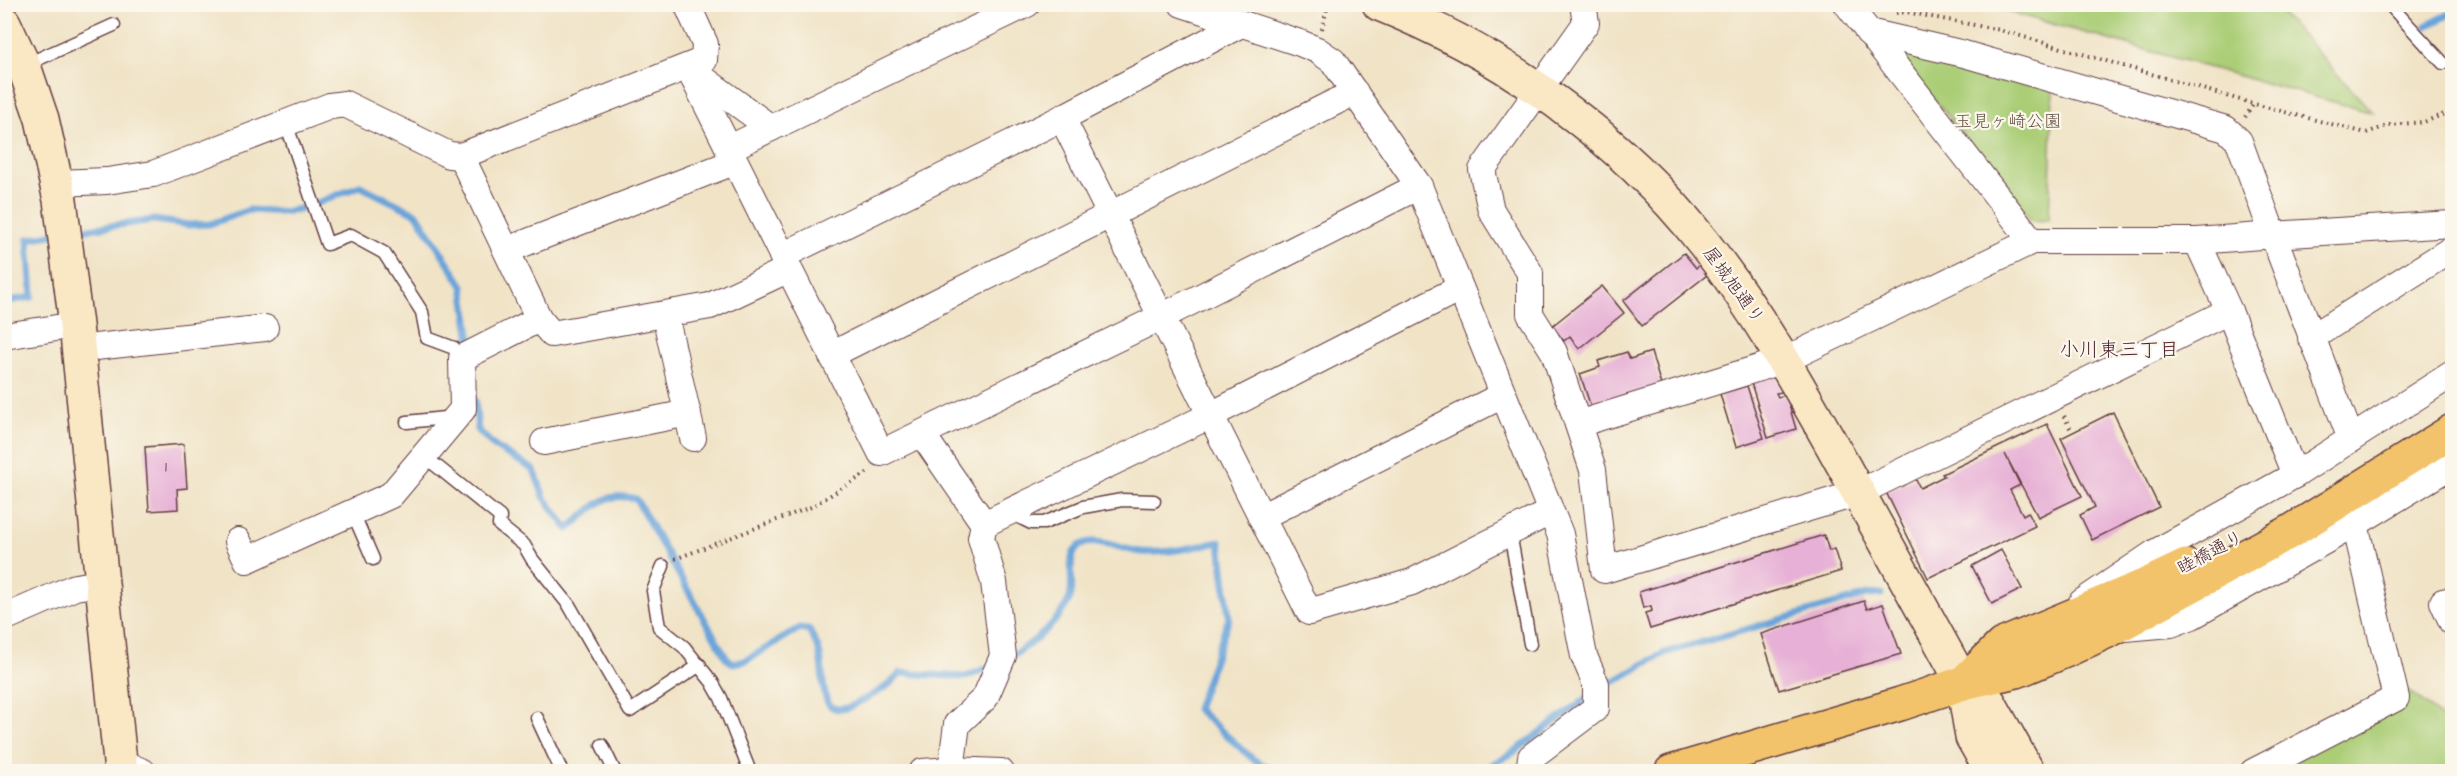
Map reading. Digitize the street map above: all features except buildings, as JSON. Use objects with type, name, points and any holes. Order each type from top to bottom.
[{"type":"main road","name":"睦橋通り","points":[[1671,771],[1964,683],[2017,671],[2112,629],[2276,516],[2452,406]]},
{"type":"main road","name":"睦橋通り","points":[[1964,683],[2002,645],[2050,624],[2190,575],[2290,532],[2452,431]]},
{"type":"street","points":[[59,192],[153,174],[330,105],[345,104],[450,155],[461,156],[704,60],[705,44],[687,4]]},
{"type":"street","points":[[507,250],[731,156],[771,128],[1027,4]]},
{"type":"street","points":[[1182,4],[1317,50],[1333,61],[1419,186],[1560,534],[1584,656],[1597,691],[1596,708],[1531,757],[1529,771]]},
{"type":"street","name":"屋城旭通り","points":[[1379,4],[1472,49],[1536,90],[1598,136],[1638,171],[1702,240],[1740,290],[1785,360],[1964,683],[1972,736],[1992,771]]},
{"type":"street","points":[[1583,4],[1586,22],[1536,90],[1482,170],[1491,210],[1530,273],[1530,314],[1554,352],[1593,470],[1604,570],[1858,493],[2229,311]]},
{"type":"street","points":[[1847,4],[2032,241]]},
{"type":"street","points":[[4,24],[24,66],[42,119],[59,192],[77,337],[102,583],[128,768]]},
{"type":"street","points":[[461,156],[539,319],[552,334],[665,315],[710,306],[785,263],[1241,24]]},
{"type":"street","points":[[1868,32],[1964,54],[2226,129],[2239,141],[2311,338],[2351,439]]},
{"type":"street","points":[[688,67],[771,128]]},
{"type":"street","points":[[688,67],[881,453],[1161,317],[1419,186]]},
{"type":"street","points":[[831,355],[1355,92]]},
{"type":"street","points":[[1062,118],[1309,612],[1412,582],[1550,512]]},
{"type":"street","points":[[1578,424],[1785,360],[2032,241],[2197,241],[2452,224]]},
{"type":"street","points":[[2197,241],[2229,311],[2295,475]]},
{"type":"street","points":[[2311,338],[2452,249]]},
{"type":"street","points":[[984,524],[1211,415],[1460,288]]},
{"type":"street","points":[[665,315],[693,438]]},
{"type":"street","points":[[238,541],[247,560],[391,495],[463,409],[470,353],[539,319]]},
{"type":"street","points":[[4,336],[77,337],[265,328]]},
{"type":"street","points":[[2050,624],[2156,552],[2295,475],[2452,374]]},
{"type":"street","points":[[1262,517],[1503,395]]},
{"type":"street","points":[[544,442],[688,413]]},
{"type":"street","points":[[922,434],[984,524],[981,538],[994,582],[999,665],[985,699],[957,724],[951,770]]},
{"type":"street","points":[[2112,629],[2171,624],[2192,616],[2355,524],[2452,465]]},
{"type":"street","points":[[2253,771],[2396,698],[2355,524]]},
{"type":"street","points":[[4,618],[75,587],[102,583]]},
{"type":"street","points":[[2452,600],[2443,602],[2452,622]]},
{"type":"street","name":"屋城旭通り","points":[[1964,683],[1989,702],[2028,771]]},
{"type":"street","points":[[922,771],[1000,771]]},
{"type":"lane","points":[[2389,4],[2443,63]]},
{"type":"lane","points":[[24,66],[114,25]]},
{"type":"lane","points":[[286,123],[327,244],[351,235],[384,253],[422,312],[427,338],[470,353]]},
{"type":"lane","points":[[407,422],[458,416]]},
{"type":"lane","points":[[424,456],[500,517],[499,525],[524,545],[532,559],[576,614],[630,711],[700,665]]},
{"type":"lane","points":[[1011,513],[1031,523],[1044,523],[1083,507],[1122,500],[1154,501]]},
{"type":"lane","points":[[353,513],[373,559]]},
{"type":"lane","points":[[1510,533],[1530,644]]},
{"type":"lane","points":[[663,566],[652,591],[659,627],[700,665],[721,699],[750,771]]},
{"type":"lane","points":[[537,718],[562,771]]},
{"type":"lane","points":[[602,745],[615,771]]},
{"type":"path","points":[[1906,12],[2000,30],[2254,104],[2366,133],[2390,125],[2424,122],[2452,111]]},
{"type":"path","points":[[2232,135],[2254,104]]},
{"type":"path","points":[[678,557],[811,507],[873,468],[881,453]]},
{"type":"green space","points":[[1984,5],[2274,5],[2373,113]]},
{"type":"green space","name":"玉見ヶ崎公園","points":[[1901,41],[2053,89],[2049,220],[2032,221],[1896,51]]},
{"type":"green space","points":[[2403,686],[2452,726],[2452,771],[2277,772]]},
{"type":"waterway","points":[[2426,26],[2452,13]]},
{"type":"waterway","points":[[73,231],[154,220],[189,225],[210,224],[249,210],[284,212],[305,208],[360,186],[417,214],[463,286],[472,348]]},
{"type":"waterway","points":[[4,302],[32,297],[28,239],[56,234]]},
{"type":"waterway","points":[[475,401],[478,430],[494,446],[534,470],[544,497],[568,529],[606,499],[615,497],[636,499],[727,659],[733,663],[745,661],[800,628],[809,630],[819,652],[826,697],[836,709],[845,708],[876,693],[900,673],[966,677],[992,666]]},
{"type":"waterway","points":[[1010,657],[1044,632],[1064,609],[1071,593],[1072,557],[1075,550],[1082,545],[1098,542],[1136,551],[1152,552],[1172,551],[1220,542],[1229,618],[1197,709],[1254,760],[1278,772]]},
{"type":"waterway","points":[[1602,688],[1664,653],[1867,595],[1881,594]]},
{"type":"waterway","points":[[1478,772],[1511,754],[1590,696]]},
{"type":"district","name":"小川東三丁目","points":[[2119,349]]}]
